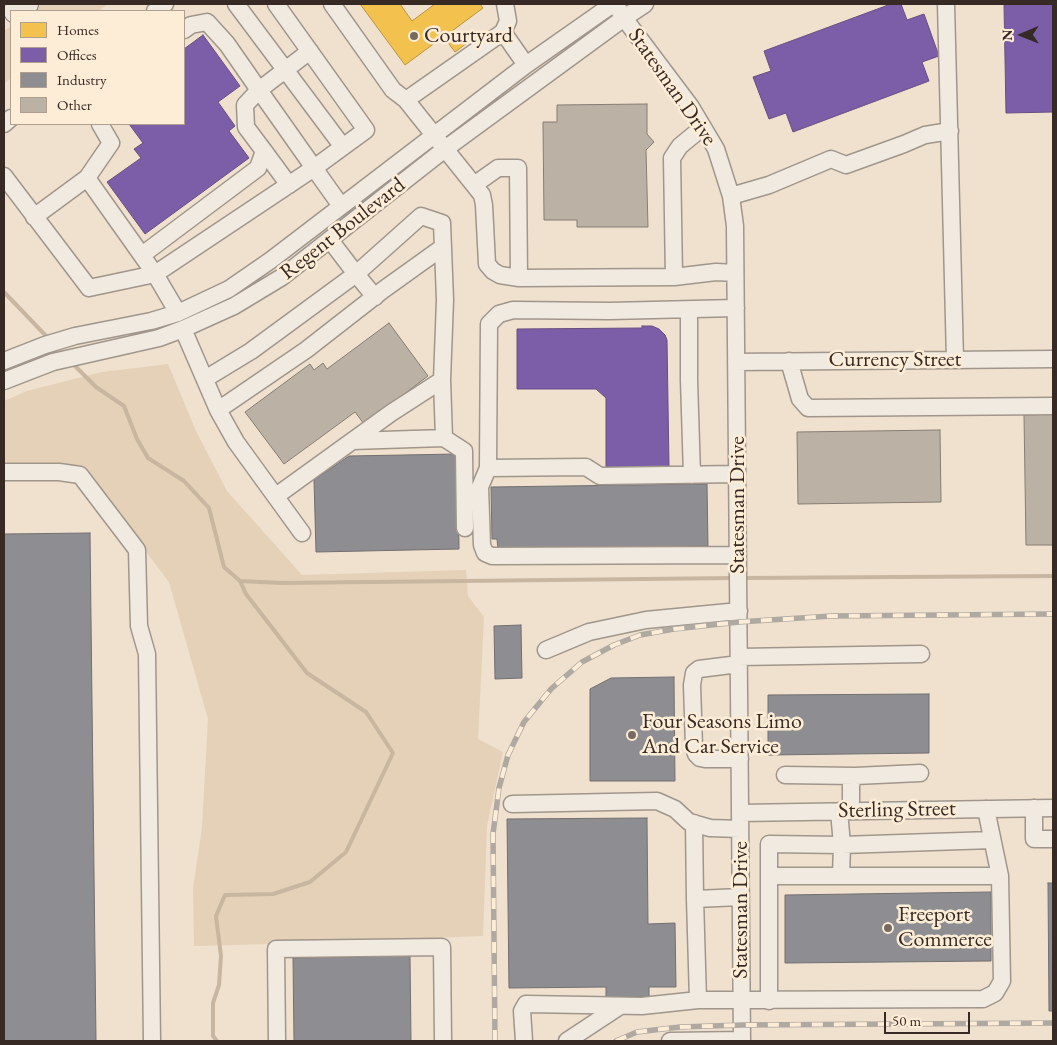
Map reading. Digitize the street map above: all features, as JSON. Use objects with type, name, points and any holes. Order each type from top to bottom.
[{"type":"street","points":[[236,4],[343,148]]},
{"type":"street","points":[[4,176],[89,288],[155,274],[290,185],[366,130],[276,4]]},
{"type":"street","points":[[332,4],[393,90],[406,100],[482,195],[487,264],[493,271],[500,275],[519,278],[674,277],[716,272],[736,273]]},
{"type":"street","points":[[406,100],[503,32],[508,20],[505,4]]},
{"type":"street","name":"Statesman Drive","points":[[614,4],[691,107],[716,149],[731,196],[735,226],[742,1041]]},
{"type":"street","name":"Regent Boulevard","points":[[4,361],[75,336],[151,321],[178,313],[229,289],[271,260],[526,65],[614,4]]},
{"type":"street","name":"Regent Boulevard","points":[[4,381],[53,362],[159,338],[184,329],[234,306],[282,277],[445,149],[645,4]]},
{"type":"street","points":[[946,4],[955,360]]},
{"type":"street","points":[[185,29],[191,25],[207,22],[227,44],[341,206]]},
{"type":"street","points":[[503,32],[526,65]]},
{"type":"street","points":[[290,185],[246,127],[244,105],[259,90],[310,51]]},
{"type":"street","points":[[34,216],[87,178],[111,143],[101,125]]},
{"type":"street","points":[[674,277],[672,158],[680,146],[703,127]]},
{"type":"street","points":[[731,196],[769,185],[831,159],[846,165],[925,135],[950,131]]},
{"type":"street","points":[[142,255],[258,168],[264,151]]},
{"type":"street","points":[[474,185],[498,168],[518,168],[519,278]]},
{"type":"street","points":[[87,178],[155,274],[178,313]]},
{"type":"street","points":[[205,379],[251,351],[356,274],[421,216],[442,223],[445,300],[442,380],[444,438]]},
{"type":"street","points":[[330,240],[375,297]]},
{"type":"street","points":[[218,410],[306,350],[443,247]]},
{"type":"street","points":[[736,308],[689,310],[513,310],[499,314],[489,324],[488,468],[480,487],[482,546],[485,552],[492,556],[738,555]]},
{"type":"street","points":[[689,310],[692,475]]},
{"type":"street","points":[[184,329],[218,410],[236,442],[302,533]]},
{"type":"street","name":"Currency Street","points":[[736,362],[1053,359]]},
{"type":"street","points":[[789,361],[800,399],[808,408],[1053,406]]},
{"type":"street","points":[[276,496],[352,441],[442,380]]},
{"type":"street","points":[[352,441],[444,438],[464,450],[465,528]]},
{"type":"street","points":[[488,468],[586,468],[600,476],[737,474]]},
{"type":"street","points":[[4,472],[80,474],[137,550],[139,626],[147,654],[152,1041]]},
{"type":"street","points":[[546,650],[589,632],[636,622],[738,608]]},
{"type":"street","points":[[740,758],[705,760],[696,754],[694,747],[692,685],[694,673],[699,669],[739,661],[921,654]]},
{"type":"street","points":[[785,775],[855,776],[920,773]]},
{"type":"street","points":[[841,876],[845,811],[851,783],[855,776]]},
{"type":"street","points":[[512,804],[657,801],[675,809],[689,822],[710,828],[740,829]]},
{"type":"street","points":[[1034,808],[1034,839],[1053,839]]},
{"type":"street","name":"Sterling Street","points":[[740,813],[1053,808]]},
{"type":"street","points":[[524,1041],[522,1011],[526,1004],[642,1006],[698,1000],[983,999],[995,993],[1002,982],[1000,876],[986,809]]},
{"type":"street","points":[[694,823],[698,1000]]},
{"type":"street","points":[[769,1001],[769,844],[842,845],[992,840]]},
{"type":"street","points":[[769,876],[1000,876]]},
{"type":"street","points":[[695,899],[741,897]]},
{"type":"street","points":[[277,1041],[276,949],[442,947],[442,1041]]},
{"type":"street","points":[[566,1041],[620,1006]]},
{"type":"street","points":[[670,1041],[742,1041]]},
{"type":"shaded area","points":[[41,4],[108,4],[99,10],[32,10]]},
{"type":"shaded area","points":[[10,27],[10,79],[4,84],[4,31]]},
{"type":"shaded area","points":[[168,364],[196,431],[227,491],[302,575],[466,570],[468,596],[484,617],[478,739],[503,752],[487,826],[483,936],[194,946],[193,889],[202,827],[208,719],[169,582],[121,519],[99,486],[78,470],[4,465],[4,401],[27,391],[102,372]]},
{"type":"building: Homes","name":"Courtyard","points":[[360,4],[400,4],[412,21],[435,4],[480,4],[483,8],[452,31],[454,34],[458,31],[467,43],[455,52],[446,40],[450,37],[447,34],[405,65]]},
{"type":"building: Offices","points":[[891,4],[901,4],[907,20],[924,14],[939,56],[922,62],[929,81],[793,132],[786,113],[769,119],[753,77],[771,71],[764,51]]},
{"type":"building: Offices","points":[[1004,4],[1053,4],[1053,112],[1006,113]]},
{"type":"building: Offices","points":[[203,35],[240,86],[218,102],[235,126],[229,131],[249,158],[145,234],[107,182],[141,158],[134,149],[143,143],[130,125],[185,125],[185,48]]},
{"type":"building: Offices","points":[[642,326],[652,326],[659,329],[667,340],[669,467],[606,468],[606,398],[596,389],[517,389],[517,329],[642,328]]},
{"type":"building: Industry","points":[[458,454],[459,549],[316,552],[314,480],[349,456]]},
{"type":"building: Industry","points":[[707,484],[708,546],[498,549],[497,539],[492,539],[491,487]]},
{"type":"building: Industry","points":[[90,533],[96,1041],[4,1041],[4,534]]},
{"type":"building: Industry","points":[[521,625],[522,678],[495,679],[494,626]]},
{"type":"building: Industry","name":"Four Seasons Limo And Car Service","points":[[674,677],[675,781],[590,781],[590,689],[611,678]]},
{"type":"building: Industry","points":[[929,694],[929,753],[768,755],[768,695]]},
{"type":"building: Industry","points":[[647,818],[648,924],[675,923],[676,987],[649,987],[649,997],[606,997],[606,987],[509,988],[507,819]]},
{"type":"building: Industry","points":[[1048,883],[1053,883],[1053,1011],[1049,1011]]},
{"type":"building: Industry","name":"Freeport Commerce","points":[[991,892],[991,961],[785,963],[785,895]]},
{"type":"building: Industry","points":[[410,956],[411,1041],[294,1041],[293,958]]},
{"type":"building: Other","points":[[647,104],[647,134],[654,142],[646,150],[648,227],[577,227],[577,220],[544,220],[543,122],[557,122],[557,105]]},
{"type":"building: Other","points":[[389,323],[428,376],[364,424],[355,412],[284,464],[245,412],[310,364],[314,370],[323,363],[327,369]]},
{"type":"building: Other","points":[[1053,414],[1053,545],[1026,545],[1024,415]]},
{"type":"building: Other","points":[[940,430],[941,502],[798,504],[797,432]]},
{"type":"waterway","points":[[4,292],[48,338]]},
{"type":"waterway","points":[[72,363],[96,387],[124,406],[137,439],[148,458],[184,481],[209,508],[224,567],[240,581],[246,594],[307,673],[366,712],[393,753],[346,852],[310,882],[273,894],[225,895],[216,916],[221,956],[219,985],[213,1003],[213,1036],[217,1041]]},
{"type":"waterway","points":[[743,578],[1053,576]]},
{"type":"waterway","points":[[240,581],[281,583],[734,578]]},
{"type":"railway","points":[[495,1041],[493,834],[499,788],[508,755],[524,722],[551,689],[582,662],[614,645],[640,635],[674,629],[739,622],[831,616],[1053,614]]},
{"type":"railway","points":[[616,1041],[637,1032],[680,1027],[1053,1023]]},
{"type":"place","name":"Courtyard","points":[[414,36]]},
{"type":"place","name":"Four Seasons Limo And Car Service","points":[[632,735]]},
{"type":"place","name":"Freeport Commerce","points":[[888,928]]}]
